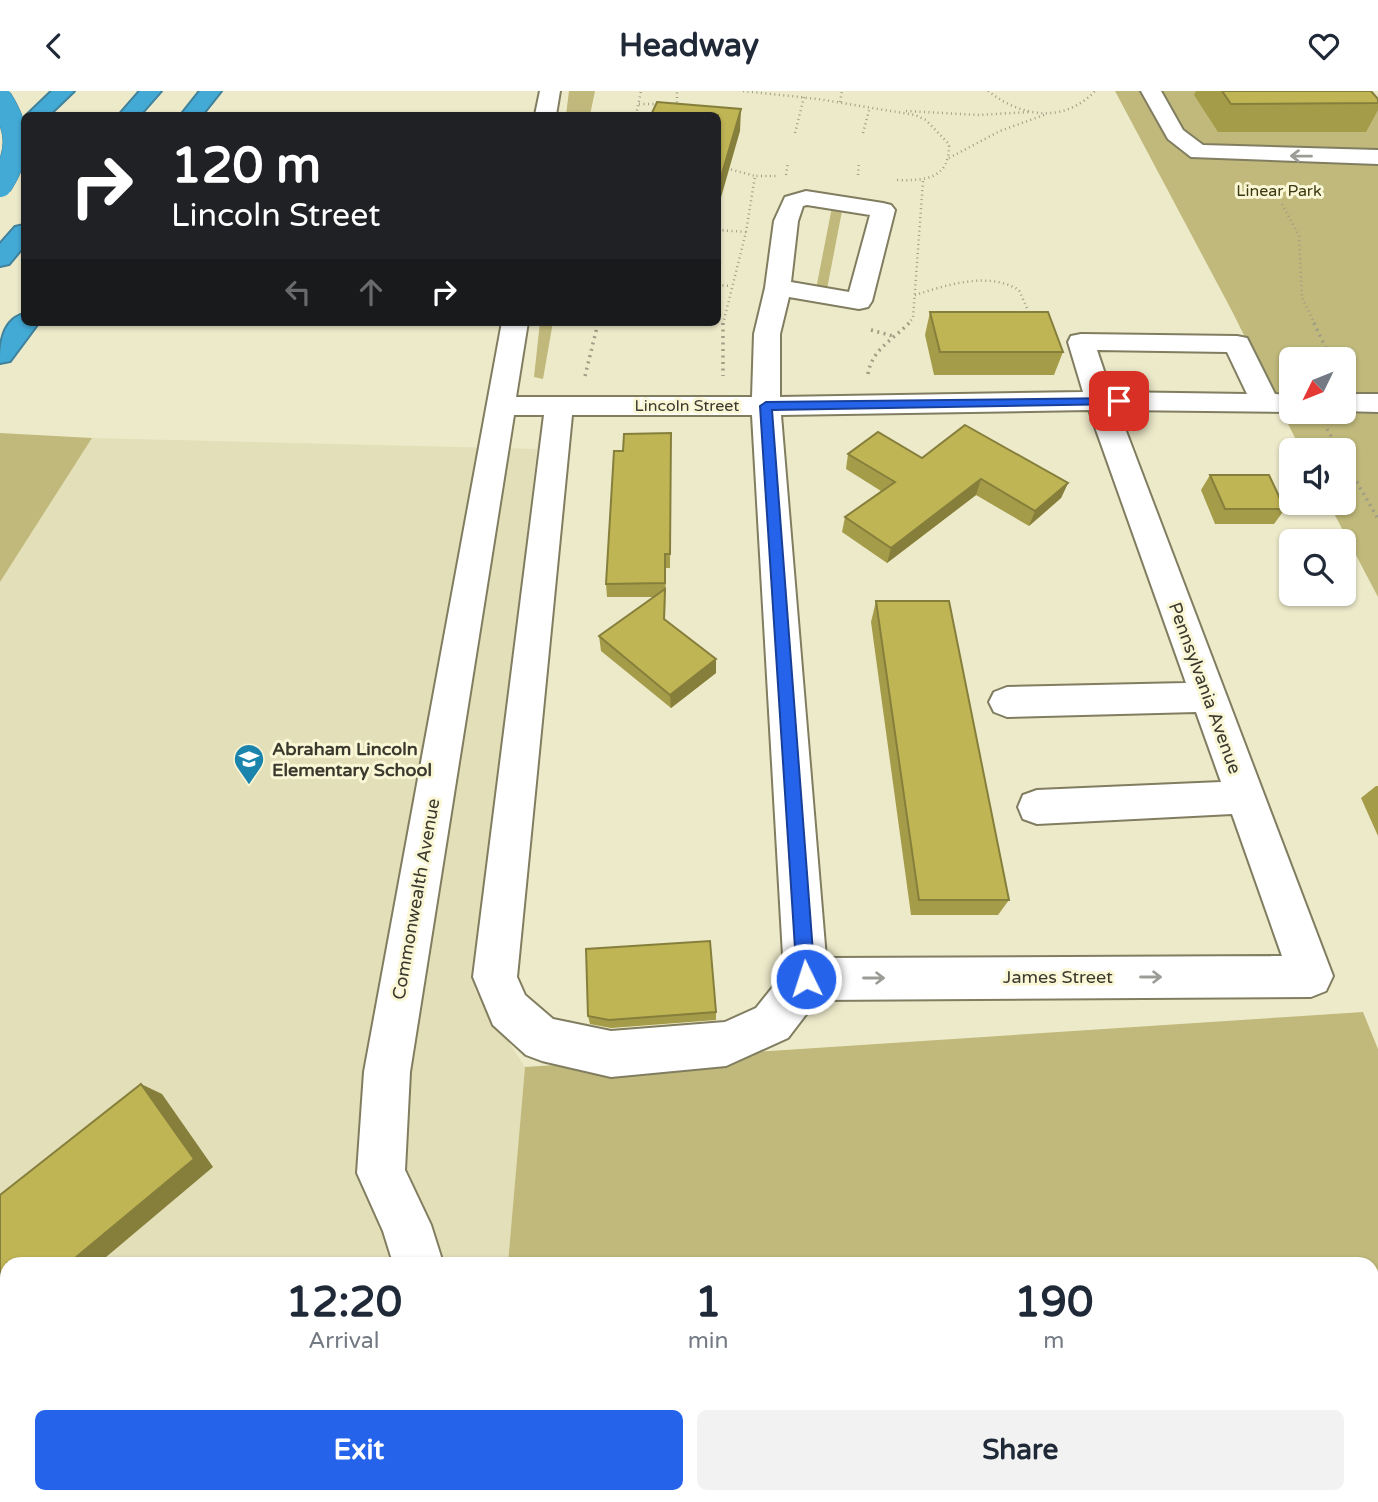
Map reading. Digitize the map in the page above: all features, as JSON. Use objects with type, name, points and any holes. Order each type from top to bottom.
[{"type":"highway","points":[[40,112],[64,91]]},
{"type":"highway","points":[[132,112],[152,91]]},
{"type":"highway","points":[[194,112],[211,91]]},
{"type":"highway","points":[[0,99],[10,113],[16,132],[17,159],[0,185]]},
{"type":"highway","points":[[0,149],[21,130]]},
{"type":"highway","points":[[0,260],[21,236]]},
{"type":"highway","points":[[0,355],[23,326]]},
{"type":"street","points":[[546,112],[550,91]]},
{"type":"street","points":[[1151,91],[1175,135],[1184,145],[1199,152],[1372,168]]},
{"type":"street","points":[[1199,152],[1200,162],[1212,174]]},
{"type":"street","points":[[572,392],[495,977],[509,1010],[542,1039],[611,1054],[726,1044],[772,1023],[806,979],[766,406],[767,334],[778,288],[786,221],[793,202],[806,198],[883,210],[859,300],[778,288]]},
{"type":"street","name":"Commonwealth Avenue","points":[[416,1257],[406,1225],[381,1173],[387,1072],[513,326]]},
{"type":"street","name":"Pennsylvania Avenue","points":[[1279,404],[1237,344],[1081,342],[1100,401],[1311,976]]},
{"type":"street","name":"Lincoln Street","points":[[502,406],[572,392],[766,406],[1100,401],[1279,404]]},
{"type":"street","points":[[1356,403],[1378,403]]},
{"type":"street","points":[[1007,702],[1209,697]]},
{"type":"street","points":[[1037,807],[1245,797]]},
{"type":"street","name":"James Street","points":[[806,979],[1311,976]]},
{"type":"path","points":[[637,112],[641,91]]},
{"type":"path","points":[[639,104],[677,104],[677,91]]},
{"type":"path","points":[[840,102],[842,91]]},
{"type":"path","points":[[988,91],[1014,108],[1048,114]]},
{"type":"path","points":[[949,158],[1000,131],[1077,107],[1086,102],[1095,91]]},
{"type":"path","points":[[795,133],[804,97]]},
{"type":"path","points":[[863,132],[870,107]]},
{"type":"path","points":[[895,111],[977,115],[1030,112]]},
{"type":"path","points":[[727,158],[722,167],[755,176]]},
{"type":"path","points":[[858,179],[859,162]]},
{"type":"path","points":[[868,378],[868,366],[875,352],[907,328],[913,319],[923,181]]},
{"type":"path","points":[[1282,204],[1299,236],[1302,298],[1325,347]]},
{"type":"path","points":[[721,230],[746,233]]},
{"type":"path","points":[[915,295],[980,281],[1011,285],[1024,297],[1032,320]]},
{"type":"path","points":[[721,285],[730,286]]},
{"type":"path","points":[[572,392],[597,326]]},
{"type":"path","points":[[1356,480],[1378,519]]},
{"type":"shaded area","name":"Abraham Lincoln Elementary School","points":[[92,438],[537,449],[475,990],[525,1067],[509,1257],[0,1257],[0,582]]},
{"type":"green space","points":[[569,91],[595,91],[591,112],[566,112]]},
{"type":"green space","name":"Linear Park","points":[[1115,91],[1362,91],[1378,110],[1378,597],[1356,555],[1356,529],[1342,529],[1335,515],[1356,515],[1356,438],[1295,438],[1288,424],[1356,424],[1356,347],[1279,347],[1279,406]]},
{"type":"green space","points":[[832,207],[842,211],[827,289],[816,289]]},
{"type":"green space","points":[[540,326],[552,326],[543,379],[534,377]]},
{"type":"green space","points":[[0,433],[92,438],[0,582]]},
{"type":"green space","points":[[1363,1012],[1378,1049],[1378,1257],[509,1257],[525,1067]]},
{"type":"building","points":[[1222,91],[1371,91],[1378,103],[1231,104]]},
{"type":"building","points":[[657,102],[741,109],[721,177],[721,112],[652,112]]},
{"type":"building","points":[[930,312],[1048,312],[1063,352],[940,352]]},
{"type":"building","points":[[965,425],[1068,483],[1035,511],[981,479],[891,548],[845,517],[895,482],[848,454],[878,432],[922,458]]},
{"type":"building","points":[[671,433],[670,554],[665,554],[665,583],[606,584],[614,451],[623,451],[624,434]]},
{"type":"building","points":[[1210,475],[1269,475],[1279,496],[1279,509],[1225,509]]},
{"type":"building","points":[[665,589],[664,619],[716,659],[670,695],[599,636]]},
{"type":"building","points":[[876,601],[949,601],[1009,900],[919,900]]},
{"type":"building","points":[[710,941],[716,1012],[609,1020],[588,1016],[586,949]]},
{"type":"building","points":[[141,1084],[194,1159],[76,1257],[0,1257],[0,1195]]},
{"type":"place","name":"Abraham Lincoln Elementary School","points":[[249,786]]},
{"type":"route","points":[[806,979],[766,406],[1119,401]]}]
